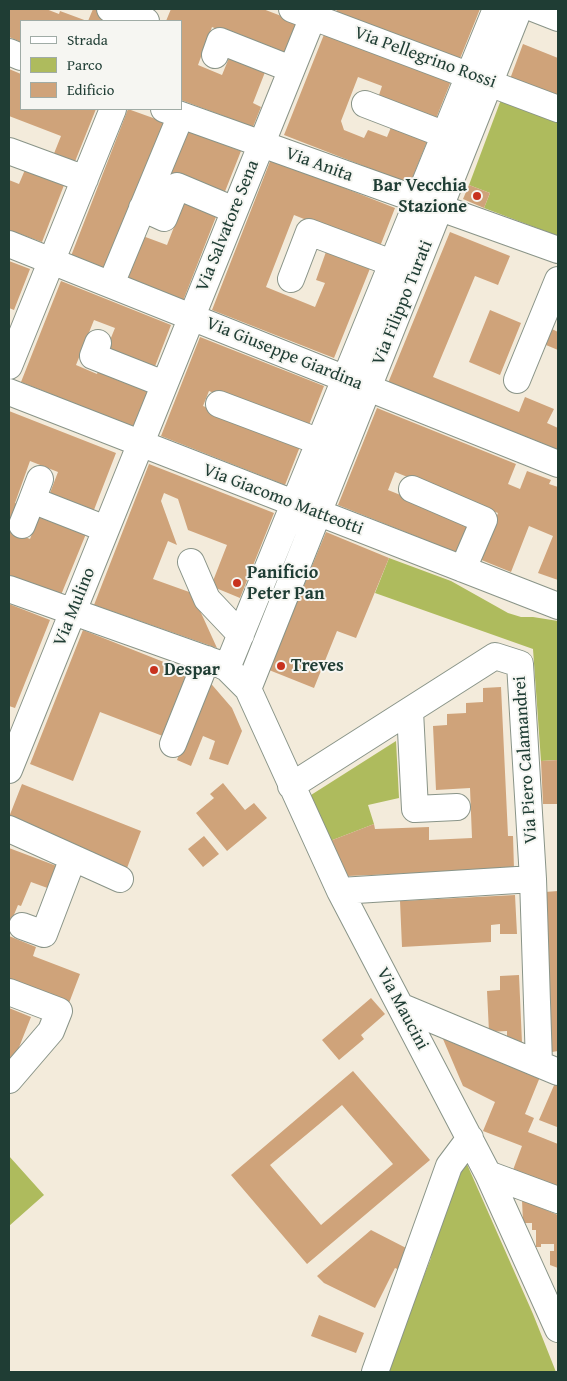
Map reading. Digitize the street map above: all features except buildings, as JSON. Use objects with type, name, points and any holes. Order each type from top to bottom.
[{"type":"street","points":[[110,9],[144,20]]},
{"type":"street","name":"Via Filippo Turati","points":[[480,78],[496,9]]},
{"type":"street","name":"Via Filippo Turati","points":[[173,744],[217,664],[242,634],[320,442],[357,384],[480,78],[519,9]]},
{"type":"street","points":[[535,9],[558,18]]},
{"type":"street","name":"Via Pellegrino Rossi","points":[[307,12],[558,109]]},
{"type":"street","name":"Via Salvatore Sena","points":[[140,444],[291,69],[307,12]]},
{"type":"street","points":[[215,55],[220,42],[291,69]]},
{"type":"street","points":[[365,104],[456,139]]},
{"type":"street","points":[[9,366],[18,320],[51,262],[113,110]]},
{"type":"street","points":[[111,284],[142,208],[173,112]]},
{"type":"street","name":"Via Anita","points":[[173,112],[558,250]]},
{"type":"street","points":[[9,151],[85,179]]},
{"type":"street","points":[[142,208],[164,218],[177,186],[234,210]]},
{"type":"street","points":[[291,278],[309,232],[404,268]]},
{"type":"street","name":"Via Giuseppe Giardina","points":[[9,244],[558,464]]},
{"type":"street","points":[[517,380],[551,319],[558,280]]},
{"type":"street","points":[[98,343],[93,356],[164,384]]},
{"type":"street","name":"Via Filippo Turati","points":[[248,689],[344,451],[357,384]]},
{"type":"street","name":"Via Giacomo Matteotti","points":[[9,392],[558,606]]},
{"type":"street","points":[[219,404],[344,451]]},
{"type":"street","name":"Via Mulino","points":[[9,770],[19,718],[72,613],[140,444]]},
{"type":"street","points":[[412,489],[484,520],[463,569]]},
{"type":"street","points":[[22,525],[36,490],[106,529]]},
{"type":"street","points":[[190,562],[207,599],[242,634]]},
{"type":"street","points":[[9,589],[217,664],[248,689]]},
{"type":"street","name":"Via Piero Calamandrei","points":[[291,786],[495,656],[520,664],[533,879],[549,1068]]},
{"type":"street","name":"Via Maucini","points":[[248,689],[340,891],[488,1174],[558,1329]]},
{"type":"street","points":[[410,711],[415,809],[457,806]]},
{"type":"street","points":[[9,829],[120,879]]},
{"type":"street","points":[[22,926],[44,934],[73,858]]},
{"type":"street","points":[[340,891],[533,879]]},
{"type":"street","points":[[9,992],[59,1011],[51,1031],[9,1080]]},
{"type":"street","points":[[402,1007],[549,1068]]},
{"type":"street","points":[[375,1372],[449,1166],[470,1138]]},
{"type":"street","points":[[488,1174],[558,1200]]},
{"type":"green space","points":[[502,97],[558,119],[558,236],[484,208],[490,193],[469,185]]},
{"type":"green space","points":[[389,558],[451,581],[508,613],[521,617],[558,621],[558,760],[541,761],[533,649],[375,593]]},
{"type":"green space","points":[[396,741],[399,798],[368,805],[374,824],[330,841],[311,795]]},
{"type":"green space","points":[[9,1156],[44,1195],[9,1226]]},
{"type":"green space","points":[[466,1162],[533,1314],[556,1372],[386,1372],[431,1258],[433,1236],[459,1165]]},
{"type":"place","name":"Bar Vecchia Stazione","points":[[477,196]]},
{"type":"place","name":"Panificio Peter Pan","points":[[237,583]]},
{"type":"place","name":"Treves","points":[[281,666]]},
{"type":"place","name":"Despar","points":[[154,670]]}]
